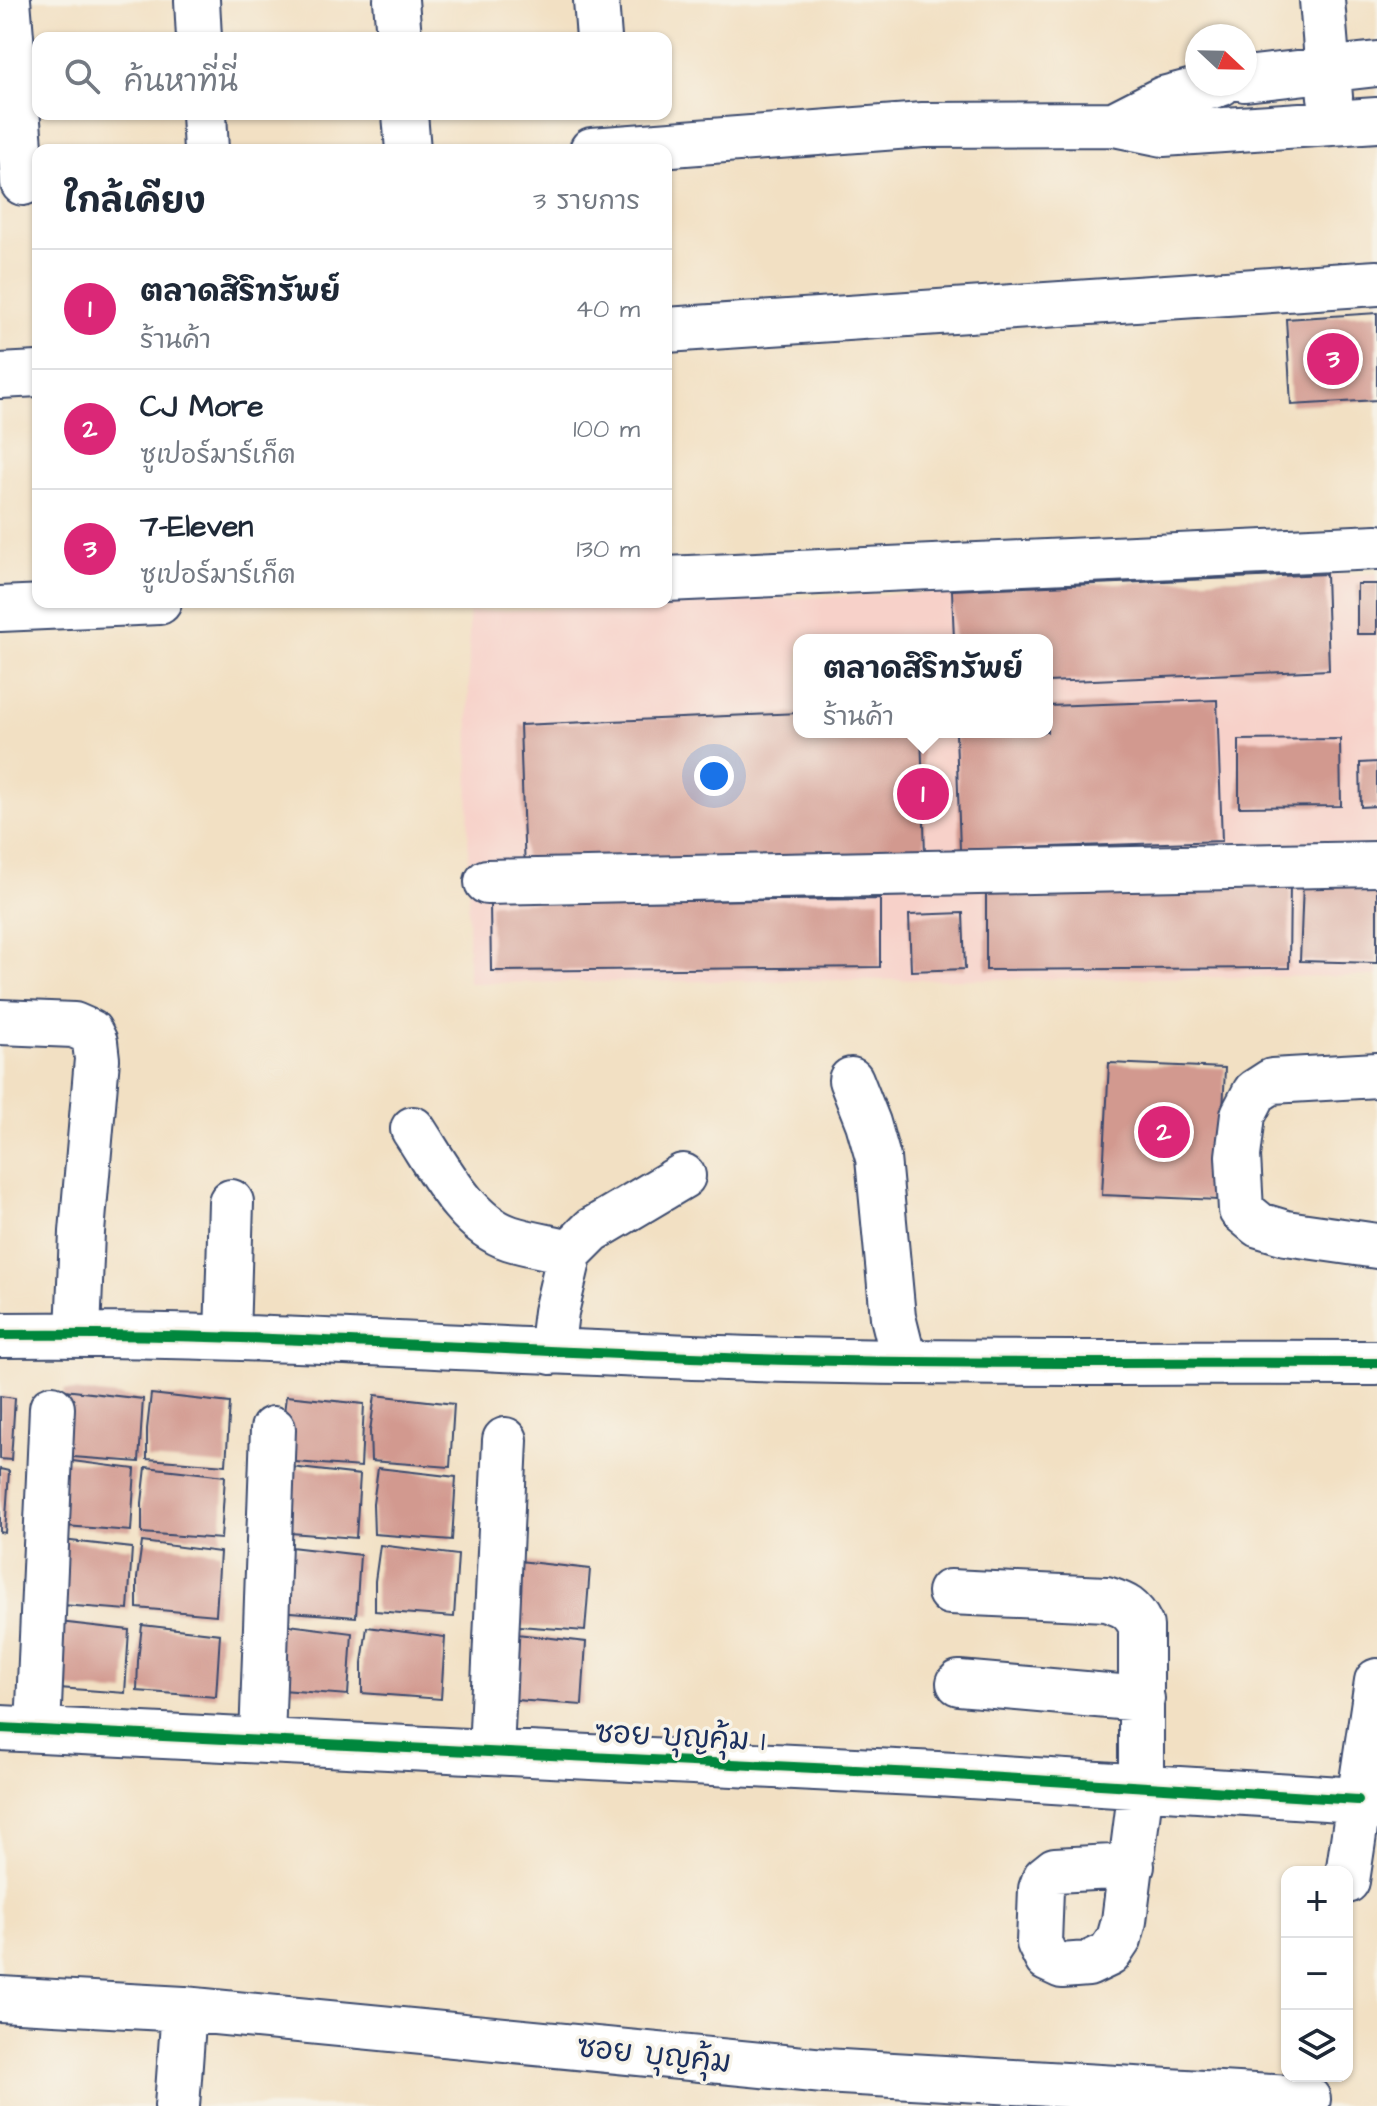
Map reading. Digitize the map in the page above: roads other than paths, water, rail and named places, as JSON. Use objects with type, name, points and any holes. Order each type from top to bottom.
[{"type":"street","points":[[8,0],[20,184]]},
{"type":"street","points":[[197,0],[199,32]]},
{"type":"street","points":[[396,0],[399,32]]},
{"type":"street","points":[[596,0],[599,32]]},
{"type":"street","points":[[1322,0],[1332,122]]},
{"type":"street","points":[[1257,78],[1377,64]]},
{"type":"street","points":[[1114,124],[1163,99],[1185,93]]},
{"type":"street","points":[[204,120],[206,144]]},
{"type":"street","points":[[406,120],[408,144]]},
{"type":"street","points":[[603,120],[605,144]]},
{"type":"street","points":[[671,144],[923,125],[1114,124],[1163,134],[1377,120]]},
{"type":"street","points":[[672,330],[1377,283]]},
{"type":"street","points":[[0,376],[32,374]]},
{"type":"street","points":[[672,579],[1377,547]]},
{"type":"street","points":[[0,609],[32,608]]},
{"type":"street","points":[[487,882],[1377,864]]},
{"type":"street","points":[[0,1022],[74,1025],[90,1032],[95,1042],[97,1059],[82,1232],[78,1334]]},
{"type":"street","points":[[1377,1075],[1272,1081],[1255,1092],[1243,1115],[1238,1156],[1241,1210],[1259,1225],[1286,1233],[1377,1246]]},
{"type":"street","points":[[851,1080],[878,1158],[893,1317],[904,1361]]},
{"type":"street","points":[[413,1129],[479,1222],[507,1237],[570,1252]]},
{"type":"street","points":[[551,1352],[556,1312],[570,1252],[592,1230],[683,1176]]},
{"type":"street","points":[[227,1337],[231,1202]]},
{"type":"street","points":[[0,1335],[227,1337],[756,1359],[1377,1363]]},
{"type":"street","points":[[19,1729],[52,1408]]},
{"type":"street","points":[[262,1740],[273,1429]]},
{"type":"street","points":[[491,1752],[505,1440]]},
{"type":"street","points":[[950,1592],[1106,1599],[1123,1604],[1135,1615],[1141,1626],[1141,1786],[1132,1866]]},
{"type":"street","points":[[1350,1866],[1366,1775],[1377,1681]]},
{"type":"street","points":[[959,1683],[1142,1699]]},
{"type":"street","name":"ซอย บุญคุ้ม 1","points":[[19,1729],[1141,1786],[1366,1775]]},
{"type":"street","points":[[1353,1893],[1377,1902]]},
{"type":"street","name":"ซอย บุญคุ้ม","points":[[0,1999],[184,2009],[822,2089],[1309,2094]]},
{"type":"street","points":[[177,2106],[184,2009]]},
{"type":"place","name":"7-Eleven","points":[[1333,359]]},
{"type":"place","name":"ตลาดสิริทรัพย์","points":[[923,794]]},
{"type":"place","name":"CJ More","points":[[1164,1132]]}]
